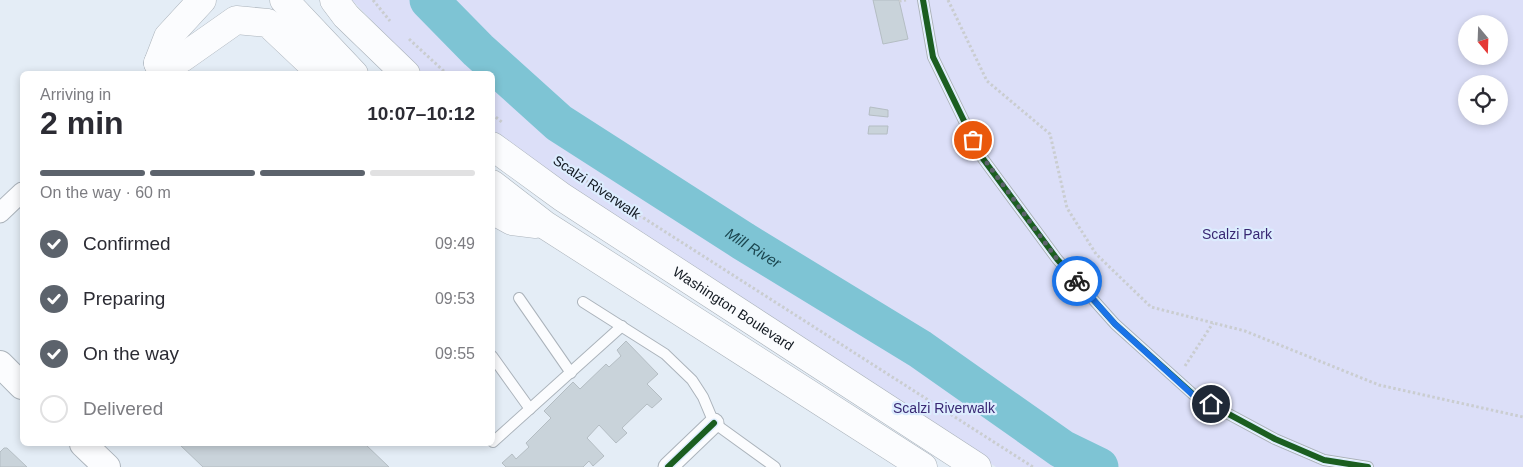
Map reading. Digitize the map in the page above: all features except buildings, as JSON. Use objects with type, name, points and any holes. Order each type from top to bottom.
[{"type":"main road","points":[[152,68],[168,37],[202,0]]},
{"type":"main road","points":[[284,0],[351,71]]},
{"type":"main road","points":[[334,0],[346,16],[403,71]]},
{"type":"main road","points":[[152,68],[182,58],[236,20],[268,23],[319,71]]},
{"type":"main road","name":"Washington Boulevard","points":[[500,136],[562,197],[977,467]]},
{"type":"main road","points":[[495,186],[545,225],[923,467]]},
{"type":"main road","points":[[495,212],[512,221],[545,225]]},
{"type":"main road","points":[[85,446],[107,467]]},
{"type":"street","points":[[0,213],[20,194]]},
{"type":"street","points":[[668,467],[714,423]]},
{"type":"lane","points":[[924,0],[933,57],[982,156],[1057,259],[1115,324],[1194,396],[1275,439],[1324,460],[1368,467]]},
{"type":"lane","points":[[518,298],[571,373]]},
{"type":"lane","points":[[583,302],[665,354],[692,380],[703,396],[714,423],[775,467]]},
{"type":"lane","points":[[495,440],[622,326]]},
{"type":"lane","points":[[495,360],[530,409]]},
{"type":"path","points":[[373,0],[392,25]]},
{"type":"path","points":[[900,1],[906,0]]},
{"type":"path","points":[[948,0],[987,81],[1050,134],[1067,208],[1096,254],[1151,307],[1245,331],[1379,385],[1523,417]]},
{"type":"path","points":[[406,37],[444,71]]},
{"type":"path","points":[[495,122],[500,136]]},
{"type":"path","points":[[1177,380],[1213,323]]},
{"type":"green space","name":"Scalzi Park","points":[[352,0],[1523,0],[1523,467],[996,467],[596,209],[495,134],[495,71],[420,71]]},
{"type":"waterway","name":"Mill River","points":[[429,0],[478,50],[559,123],[743,241],[920,349],[1062,449],[1099,467]]},
{"type":"cycle path","points":[[923,0],[933,57],[981,156],[1057,259],[1115,324],[1195,396],[1275,439],[1324,460],[1368,467]]},
{"type":"cycle path","points":[[668,467],[714,423]]},
{"type":"way so far","points":[[973,140],[982,156],[1057,259],[1077,281]]},
{"type":"route","points":[[1077,281],[1115,324],[1194,396],[1211,404]]},
{"type":"park label","name":"Scalzi Riverwalk","points":[[944,408]]}]
